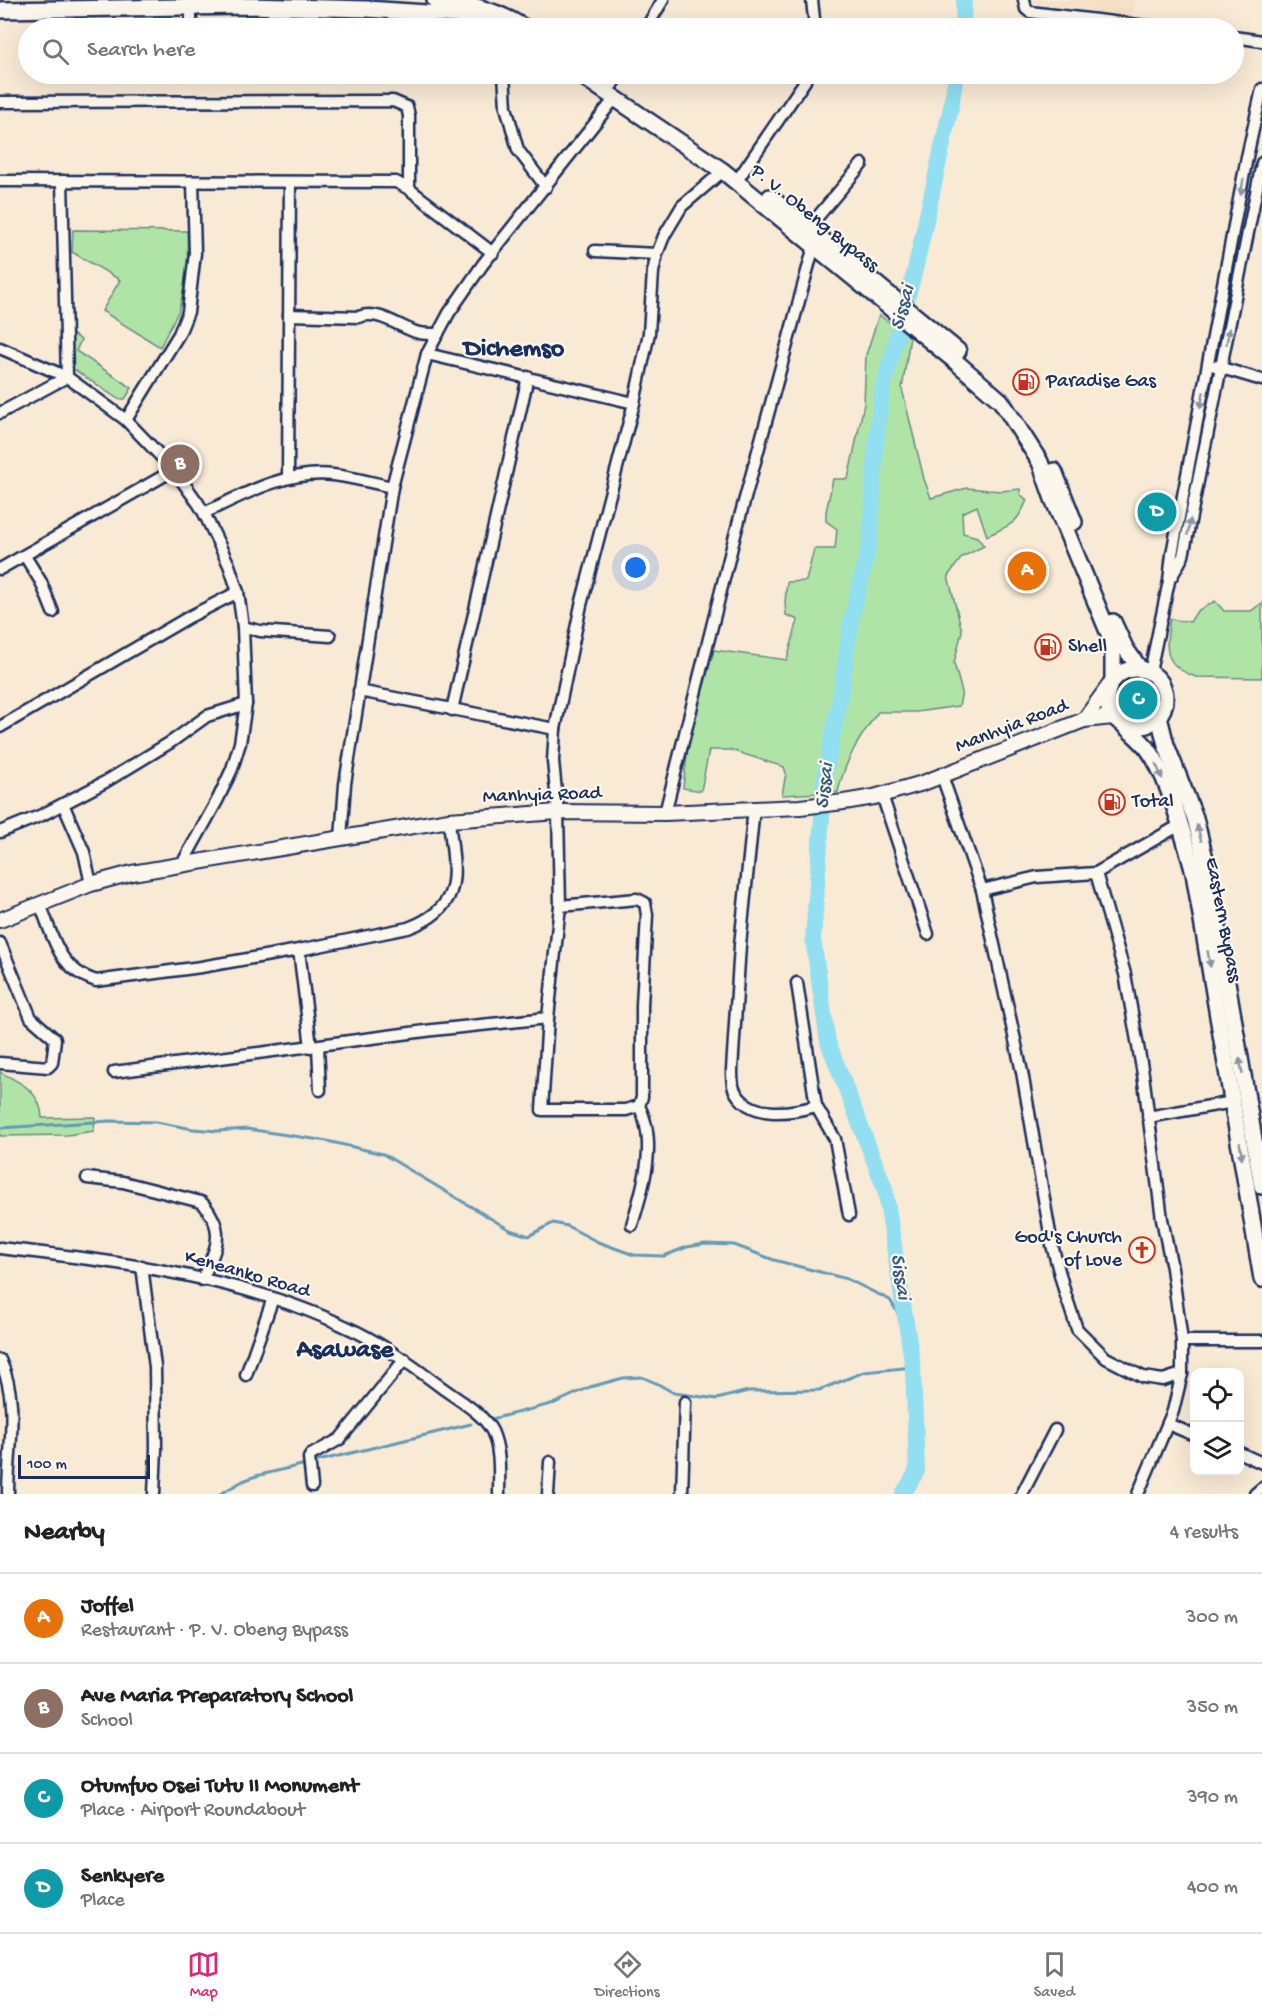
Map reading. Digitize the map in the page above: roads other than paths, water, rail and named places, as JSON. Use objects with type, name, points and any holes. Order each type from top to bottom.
[{"type":"highway","points":[[0,0],[21,0]]},
{"type":"highway","points":[[435,0],[490,5],[509,18]]},
{"type":"highway","points":[[0,9],[244,6],[389,10],[471,18]]},
{"type":"highway","name":"P. V. Obeng Bypass","points":[[615,86],[723,171],[739,178],[814,246],[1008,395],[1049,458],[1125,648],[1145,670]]},
{"type":"highway","name":"P. V. Obeng Bypass","points":[[615,86],[809,227],[1000,402],[1040,462],[1109,634],[1113,650],[1111,683]]},
{"type":"highway","points":[[1128,669],[1145,670],[1157,677],[1164,688],[1166,701],[1159,717],[1149,725],[1137,728],[1118,721],[1108,708],[1106,698],[1111,683],[1128,669]]},
{"type":"highway","name":"Eastern Bypass","points":[[1159,717],[1166,745],[1195,818],[1208,871],[1262,1186]]},
{"type":"highway","name":"Eastern Bypass","points":[[1118,721],[1147,748],[1153,758],[1180,825],[1194,873],[1262,1280]]},
{"type":"main road","points":[[1084,720],[1111,683]]},
{"type":"main road","name":"Manhyia Road","points":[[0,920],[92,884],[132,873],[449,820],[558,812],[665,813],[800,807],[844,802],[882,795],[942,776],[1084,720],[1118,721]]},
{"type":"street","points":[[652,18],[663,0]]},
{"type":"street","points":[[812,0],[815,18]]},
{"type":"street","points":[[1024,0],[1026,9],[1030,12],[1080,18]]},
{"type":"street","points":[[191,8],[191,18]]},
{"type":"street","points":[[1244,39],[1262,41]]},
{"type":"street","points":[[505,84],[506,107],[518,150],[546,187]]},
{"type":"street","points":[[739,178],[803,84]]},
{"type":"street","points":[[341,838],[345,784],[392,487],[428,354],[449,313],[483,264],[546,187],[615,86]]},
{"type":"street","points":[[1145,670],[1169,581],[1172,554],[1247,157],[1262,89]]},
{"type":"street","points":[[0,102],[393,101],[407,107],[410,117],[409,189]]},
{"type":"street","points":[[1169,581],[1183,556],[1262,163]]},
{"type":"street","points":[[809,227],[862,164]]},
{"type":"street","points":[[639,1107],[626,1110],[542,1110],[548,1018],[560,906],[558,812],[553,761],[555,729],[581,605],[650,333],[653,272],[657,254],[663,236],[682,206],[723,171]]},
{"type":"street","points":[[0,181],[396,182],[409,189],[493,253]]},
{"type":"street","points":[[62,181],[67,377]]},
{"type":"street","points":[[126,420],[179,334],[188,312],[195,253],[193,182]]},
{"type":"street","points":[[288,478],[290,182]]},
{"type":"street","points":[[665,813],[735,536],[814,246]]},
{"type":"street","points":[[595,251],[657,254]]},
{"type":"street","points":[[289,315],[359,317],[375,315],[420,333],[438,334]]},
{"type":"street","points":[[0,348],[67,377],[126,420],[174,470],[204,513],[229,566],[238,592],[243,627],[246,704],[240,743],[232,769],[214,808],[181,866]]},
{"type":"street","points":[[428,354],[634,402]]},
{"type":"street","points":[[1209,364],[1262,380]]},
{"type":"street","points":[[0,413],[67,377]]},
{"type":"street","points":[[452,710],[528,378]]},
{"type":"street","points":[[0,569],[174,470]]},
{"type":"street","points":[[204,513],[256,488],[288,478],[331,475],[392,487]]},
{"type":"street","points":[[24,556],[41,582],[53,612]]},
{"type":"street","points":[[0,727],[189,617],[238,592]]},
{"type":"street","points":[[243,627],[260,631],[330,636]]},
{"type":"street","points":[[359,691],[555,729]]},
{"type":"street","points":[[0,832],[63,804],[123,771],[171,742],[207,716],[246,704]]},
{"type":"street","points":[[942,776],[982,890],[1022,1072],[1052,1245],[1077,1329],[1106,1358],[1143,1377],[1163,1380],[1181,1378]]},
{"type":"street","points":[[882,795],[928,934]]},
{"type":"street","points":[[63,804],[84,852],[92,884]]},
{"type":"street","points":[[754,808],[740,945],[732,1070],[734,1089],[744,1101],[756,1109],[768,1112],[788,1112],[816,1106]]},
{"type":"street","points":[[40,904],[62,959],[80,976],[96,981],[201,967],[408,928],[424,922],[439,911],[450,898],[453,887],[449,820]]},
{"type":"street","points":[[982,890],[1037,876],[1096,873],[1180,825]]},
{"type":"street","points":[[1096,873],[1125,974],[1182,1341],[1181,1378],[1173,1411],[1138,1494]]},
{"type":"street","points":[[560,906],[637,899],[645,903],[647,915],[642,1005],[642,1097],[639,1107],[645,1118],[647,1161],[632,1225]]},
{"type":"street","points":[[0,943],[30,1018],[52,1035],[55,1044],[52,1063],[48,1067],[0,1063]]},
{"type":"street","points":[[299,950],[320,1089]]},
{"type":"street","points":[[797,983],[816,1106],[835,1139],[849,1215]]},
{"type":"street","points":[[114,1072],[433,1030],[548,1018]]},
{"type":"street","points":[[1148,1117],[1233,1102]]},
{"type":"street","points":[[87,1178],[123,1182],[201,1202],[210,1209],[218,1227],[218,1241],[202,1280]]},
{"type":"street","name":"Keneanko Road","points":[[0,1248],[141,1266],[202,1280],[292,1304],[358,1332],[405,1359],[480,1416],[490,1429],[498,1446],[499,1494]]},
{"type":"street","points":[[141,1266],[155,1367],[154,1494]]},
{"type":"street","points":[[246,1375],[273,1298]]},
{"type":"street","points":[[1182,1341],[1262,1341]]},
{"type":"street","points":[[312,1486],[310,1462],[340,1439],[405,1359]]},
{"type":"street","points":[[0,1360],[7,1376],[12,1408],[5,1487]]},
{"type":"street","points":[[682,1494],[685,1402]]},
{"type":"street","points":[[1168,1424],[1190,1433]]},
{"type":"street","points":[[1022,1494],[1055,1430]]},
{"type":"street","points":[[1244,1455],[1262,1463]]},
{"type":"street","points":[[548,1494],[550,1462]]},
{"type":"street","points":[[1256,1494],[1262,1488]]},
{"type":"waterway","name":"Sissai","points":[[963,18],[964,0]]},
{"type":"waterway","name":"Sissai","points":[[903,1494],[917,1471],[913,1367],[885,1189],[828,1042],[813,939],[825,776],[840,698],[852,616],[870,542],[876,443],[882,392],[915,270],[954,84]]},
{"type":"waterway","points":[[0,1128],[110,1121],[156,1122],[218,1131],[247,1129],[327,1141],[383,1154],[510,1230],[529,1236],[553,1223],[567,1226],[598,1242],[634,1255],[664,1256],[687,1247],[705,1244],[734,1245],[774,1260],[847,1279],[890,1300],[907,1328]]},
{"type":"waterway","points":[[492,1419],[555,1403],[590,1387],[623,1378],[642,1377],[674,1393],[717,1399],[748,1391],[819,1390],[864,1372],[913,1367]]},
{"type":"waterway","points":[[220,1494],[256,1476],[471,1424]]},
{"type":"place","name":"Paradise Gas","points":[[1026,382]]},
{"type":"place","name":"Ave Maria Preparatory School","points":[[180,464]]},
{"type":"place","name":"Senkyere","points":[[1157,512]]},
{"type":"place","name":"Joffel","points":[[1027,571]]},
{"type":"place","name":"Shell","points":[[1048,647]]},
{"type":"place","name":"Otumfuo Osei Tutu II Monument","points":[[1138,700]]},
{"type":"place","name":"Total","points":[[1112,802]]},
{"type":"place","name":"God's Church of Love","points":[[1142,1250]]},
{"type":"district","name":"Dichemso","points":[[514,350]]},
{"type":"district","name":"Asawase","points":[[345,1351]]}]
